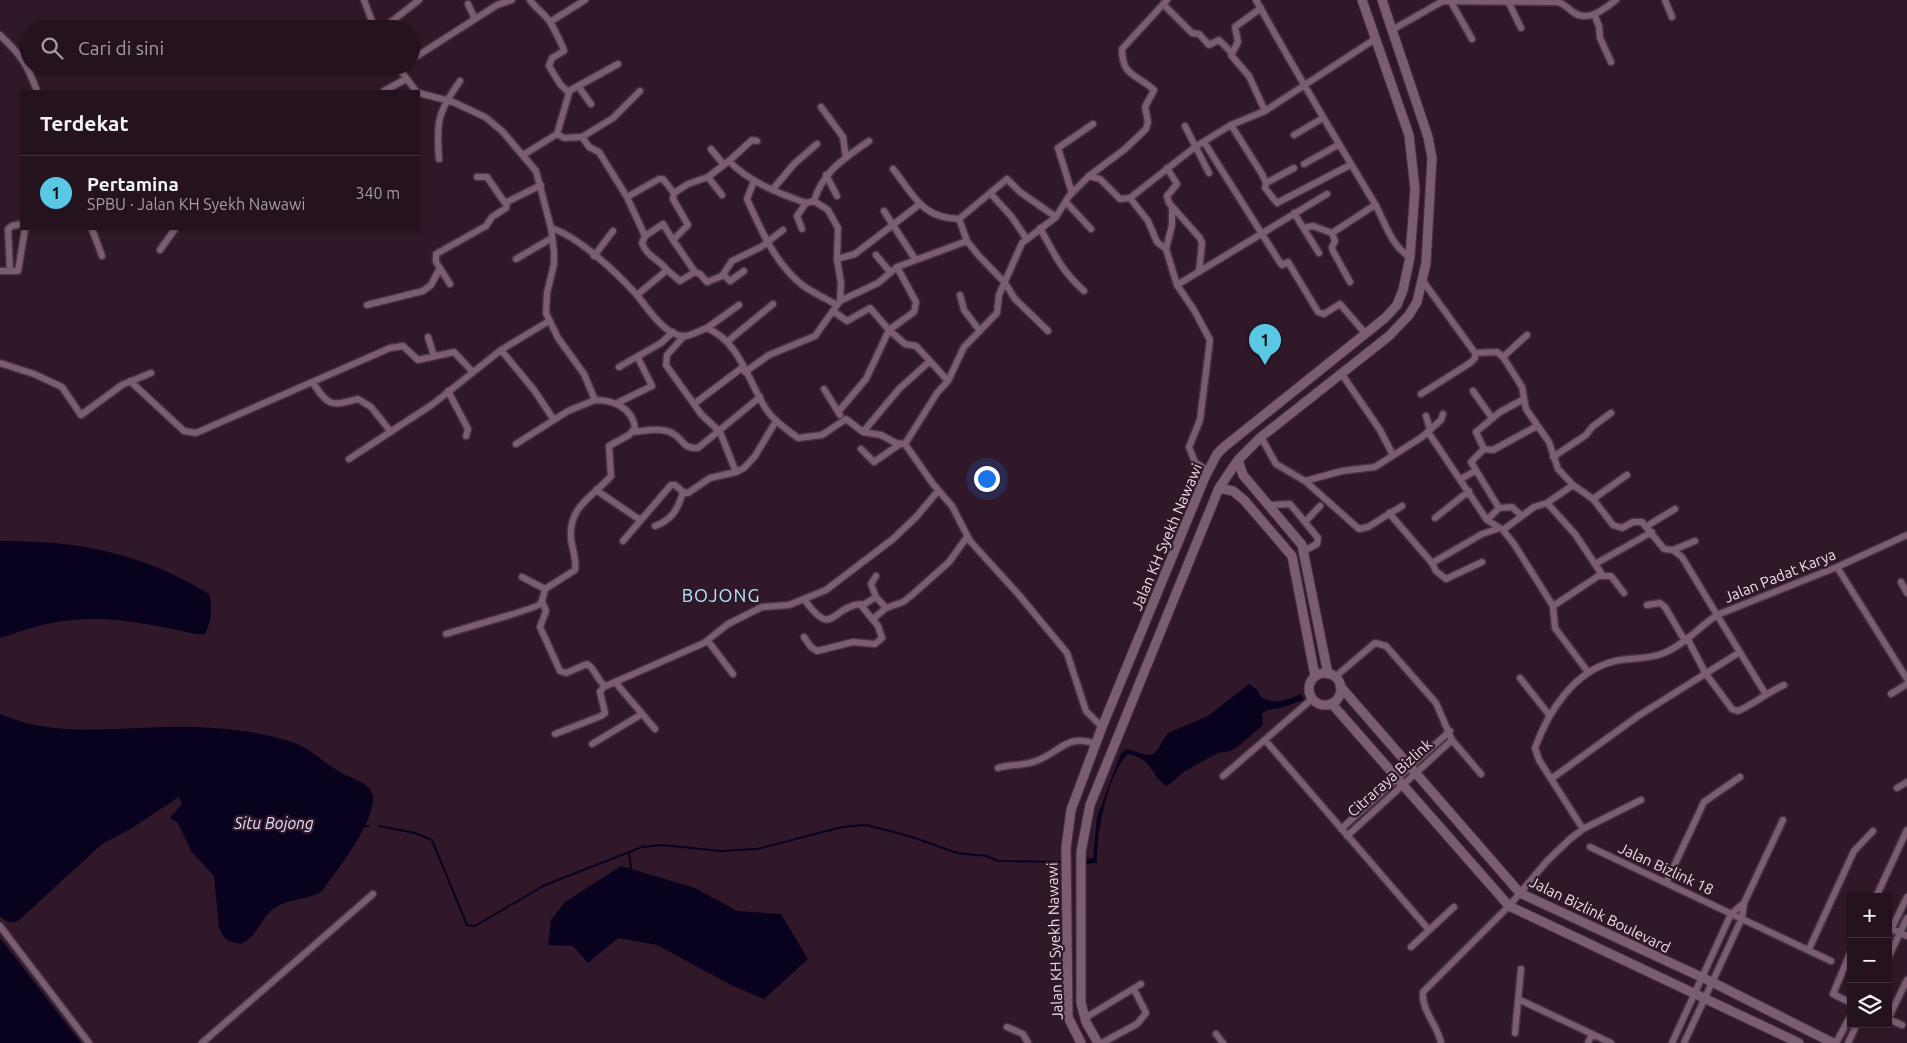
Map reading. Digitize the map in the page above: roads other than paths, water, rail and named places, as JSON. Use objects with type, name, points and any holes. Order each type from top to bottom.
[{"type":"main road","name":"Jalan KH Syekh Nawawi","points":[[1081,1043],[1068,1017],[1067,837],[1071,810],[1102,727],[1208,471],[1224,447],[1397,305],[1403,290],[1410,257],[1415,189],[1412,148],[1404,118],[1362,0]]},
{"type":"main road","name":"Jalan KH Syekh Nawawi","points":[[1100,1043],[1085,1018],[1081,1003],[1081,852],[1090,805],[1219,488],[1238,460],[1261,437],[1389,336],[1409,315],[1417,302],[1423,281],[1426,263],[1432,158],[1428,136],[1382,0]]},
{"type":"main road","points":[[1219,488],[1233,491],[1244,500],[1292,556],[1315,672],[1309,687],[1312,699],[1318,704],[1332,704],[1340,694],[1340,686],[1331,675],[1304,551],[1296,538],[1243,475],[1238,460]]},
{"type":"main road","points":[[1315,672],[1331,675]]},
{"type":"main road","name":"Jalan Bizlink Boulevard","points":[[1340,686],[1520,893],[1834,1043]]},
{"type":"main road","name":"Jalan Bizlink Boulevard","points":[[1332,704],[1509,906],[1799,1043]]},
{"type":"main road","points":[[1495,892],[1508,880]]},
{"type":"main road","points":[[1531,917],[1537,902]]},
{"type":"street","points":[[364,0],[372,20]]},
{"type":"street","points":[[393,20],[419,0]]},
{"type":"street","points":[[420,54],[497,5],[512,0]]},
{"type":"street","points":[[530,0],[550,22],[553,32],[564,49],[552,58],[549,66],[560,84],[569,91]]},
{"type":"street","points":[[550,22],[585,0]]},
{"type":"street","points":[[1256,0],[1338,145],[1375,205],[1398,249],[1410,257]]},
{"type":"street","points":[[1392,30],[1435,2],[1561,2],[1579,16],[1586,17],[1616,0]]},
{"type":"street","points":[[1665,0],[1672,17]]},
{"type":"street","points":[[861,449],[874,462],[902,444],[937,393],[948,381],[964,347],[997,313],[1000,295],[1019,248],[1026,238],[1056,217],[1072,193],[1090,176],[1126,149],[1146,129],[1148,122],[1145,107],[1154,90],[1128,72],[1122,61],[1122,49],[1165,2],[1192,33],[1199,34],[1209,45],[1219,40],[1231,52],[1234,59],[1249,76],[1265,111]]},
{"type":"street","points":[[1451,2],[1472,39]]},
{"type":"street","points":[[1509,3],[1521,28]]},
{"type":"street","points":[[468,4],[475,19]]},
{"type":"street","points":[[1231,52],[1238,42],[1235,27],[1260,8]]},
{"type":"street","points":[[1594,14],[1599,26],[1600,38],[1611,62]]},
{"type":"street","points":[[0,36],[20,54]]},
{"type":"street","points":[[1090,176],[1100,179],[1120,199],[1130,198],[1195,147],[1231,125],[1265,111],[1375,39]]},
{"type":"street","points":[[523,154],[557,134],[565,111],[569,91],[618,64]]},
{"type":"street","points":[[30,75],[37,90]]},
{"type":"street","points":[[404,75],[416,90]]},
{"type":"street","points":[[386,90],[406,79]]},
{"type":"street","points":[[439,159],[438,122],[446,100],[460,81]]},
{"type":"street","points":[[578,86],[591,104]]},
{"type":"street","points":[[557,134],[564,138],[582,137],[613,118],[640,91]]},
{"type":"street","points":[[420,93],[446,100],[485,116],[502,131],[536,171],[552,238],[554,264],[546,305],[549,321],[558,338],[584,374],[595,400]]},
{"type":"street","points":[[821,107],[840,130],[846,158]]},
{"type":"street","points":[[1294,135],[1323,118]]},
{"type":"street","points":[[1072,193],[1058,148],[1093,124]]},
{"type":"street","points":[[1231,125],[1266,183],[1266,188],[1277,203],[1350,165]]},
{"type":"street","points":[[1186,126],[1209,173]]},
{"type":"street","points":[[582,137],[589,147],[599,152],[626,197],[645,236]]},
{"type":"street","points":[[674,193],[688,184],[708,177],[752,140],[757,141]]},
{"type":"street","points":[[814,201],[826,175],[839,161],[846,158],[868,141]]},
{"type":"street","points":[[1204,142],[1281,264],[1288,262],[1318,312],[1324,314],[1340,304],[1365,333]]},
{"type":"street","points":[[773,188],[794,164],[817,144]]},
{"type":"street","points":[[1304,164],[1338,145]]},
{"type":"street","points":[[694,404],[769,355],[816,336],[837,306],[841,284],[837,259],[838,235],[835,219],[828,210],[814,201],[806,203],[754,181],[726,163],[711,149]]},
{"type":"street","points":[[1167,168],[1177,184],[1167,196],[1172,207],[1200,238],[1202,243],[1200,272]]},
{"type":"street","points":[[1266,183],[1294,168]]},
{"type":"street","points":[[893,169],[920,204],[939,217],[959,219],[991,194],[998,185],[1009,180],[1014,187],[1056,217]]},
{"type":"street","points":[[826,175],[837,196]]},
{"type":"street","points":[[477,177],[487,177],[498,195],[504,202],[507,202]]},
{"type":"street","points":[[708,177],[722,195]]},
{"type":"street","points":[[626,197],[659,179],[663,179],[674,193],[673,199],[688,225],[673,240]]},
{"type":"street","points":[[754,181],[747,199],[760,228],[785,268],[802,285],[837,306],[848,321],[870,308],[889,330],[905,344],[916,346],[948,381]]},
{"type":"street","points":[[507,202],[540,185]]},
{"type":"street","points":[[991,194],[1011,216],[1026,238]]},
{"type":"street","points":[[1177,285],[1327,194]]},
{"type":"street","points":[[1130,198],[1148,221],[1157,242],[1166,249]]},
{"type":"street","points":[[450,284],[435,258],[436,254],[486,226],[492,217],[506,208],[507,202]]},
{"type":"street","points":[[1066,202],[1091,229]]},
{"type":"street","points":[[802,229],[797,216],[806,203]]},
{"type":"street","points":[[837,259],[855,254],[920,204]]},
{"type":"street","points":[[1332,232],[1375,205]]},
{"type":"street","points":[[1172,207],[1172,225],[1166,249],[1177,285],[1194,310],[1210,340],[1200,420],[1189,447],[1195,462],[1208,471]]},
{"type":"street","points":[[884,211],[915,259]]},
{"type":"street","points":[[1294,213],[1319,254]]},
{"type":"street","points":[[959,219],[967,241],[1005,283],[1015,299],[1048,331]]},
{"type":"street","points":[[10,271],[8,229],[20,224]]},
{"type":"street","points":[[695,272],[680,281],[667,270],[660,260],[650,257],[643,248],[642,243],[645,236],[663,224],[695,272],[700,274],[707,282],[723,274],[732,261],[769,242],[784,230]]},
{"type":"street","points":[[1304,228],[1313,226],[1332,232],[1336,241],[1332,247],[1333,251],[1350,282]]},
{"type":"street","points":[[551,228],[571,237],[637,295],[651,314],[672,332],[684,336]]},
{"type":"street","points":[[1040,228],[1054,257],[1084,292]]},
{"type":"street","points":[[0,271],[18,271],[25,230]]},
{"type":"street","points":[[92,230],[102,256]]},
{"type":"street","points":[[160,250],[174,230]]},
{"type":"street","points":[[594,256],[613,231]]},
{"type":"street","points":[[516,259],[552,238]]},
{"type":"street","points":[[837,306],[878,283],[890,272],[915,259],[967,241]]},
{"type":"street","points":[[876,255],[890,272]]},
{"type":"street","points":[[367,305],[423,291],[431,285],[440,268]]},
{"type":"street","points":[[838,412],[866,379],[889,330],[914,312],[916,302],[898,268]]},
{"type":"street","points":[[637,295],[667,270]]},
{"type":"street","points":[[723,274],[730,281],[744,271]]},
{"type":"street","points":[[1421,394],[1475,358],[1474,353],[1423,281]]},
{"type":"street","points":[[960,296],[964,310],[980,331]]},
{"type":"street","points":[[728,341],[773,304]]},
{"type":"street","points":[[736,472],[720,432],[694,404],[665,361],[670,351],[684,336],[707,328],[739,305]]},
{"type":"street","points":[[349,459],[391,432],[501,350],[549,321]]},
{"type":"street","points":[[707,328],[728,341],[776,421],[798,438],[822,435],[842,420],[850,420],[863,432],[881,435],[902,444],[952,506],[967,537],[1019,595],[1067,653],[1086,711],[1102,727]]},
{"type":"street","points":[[619,367],[638,358],[661,343],[672,332]]},
{"type":"street","points":[[1503,357],[1527,335]]},
{"type":"street","points":[[428,337],[434,356]]},
{"type":"street","points":[[130,381],[184,431],[196,433],[390,348],[403,346],[418,360],[457,353],[472,371]]},
{"type":"street","points":[[501,350],[534,390],[554,420]]},
{"type":"street","points":[[1474,353],[1497,352],[1503,357],[1522,387],[1529,415],[1549,442],[1558,469],[1573,485],[1593,499],[1617,527],[1622,528],[1638,521],[1646,526],[1675,509]]},
{"type":"street","points":[[617,403],[652,386],[638,358]]},
{"type":"street","points":[[863,432],[899,389],[930,361]]},
{"type":"street","points":[[0,363],[34,374],[62,387],[81,415],[130,381],[151,373]]},
{"type":"street","points":[[1341,373],[1380,430],[1393,455]]},
{"type":"street","points":[[313,383],[326,401],[334,405],[358,399],[371,407],[391,432]]},
{"type":"street","points":[[824,389],[842,420]]},
{"type":"street","points":[[448,391],[468,429],[466,436]]},
{"type":"street","points":[[1473,391],[1492,418]]},
{"type":"street","points":[[446,634],[498,616],[535,608],[542,601],[545,589],[575,570],[571,522],[584,500],[611,476],[608,446],[632,432],[652,429],[670,432],[686,447],[698,448],[720,432],[760,397]]},
{"type":"street","points":[[1484,449],[1476,432],[1492,418],[1524,399]]},
{"type":"street","points":[[516,444],[568,411],[595,400],[617,403],[626,410],[634,422],[632,432]]},
{"type":"street","points":[[1553,457],[1586,435],[1592,427],[1611,413]]},
{"type":"street","points":[[1305,481],[1342,472],[1370,469],[1429,430],[1443,414]]},
{"type":"street","points":[[1426,416],[1429,430],[1487,520],[1500,529],[1553,606],[1555,628],[1588,672]]},
{"type":"street","points":[[623,541],[671,485],[675,485],[683,492],[688,493],[710,478],[736,472],[744,468],[755,456],[776,421]]},
{"type":"street","points":[[1499,508],[1471,460],[1484,449],[1492,450],[1537,426]]},
{"type":"street","points":[[1261,437],[1276,464],[1305,481],[1360,529],[1402,506]]},
{"type":"street","points":[[1461,479],[1476,471]]},
{"type":"street","points":[[1593,499],[1627,475]]},
{"type":"street","points":[[1432,563],[1462,544],[1500,529],[1541,504],[1547,503],[1573,485]]},
{"type":"street","points":[[596,490],[640,520]]},
{"type":"street","points":[[555,734],[605,713],[600,692],[604,686],[708,641],[728,624],[762,607],[789,605],[826,590],[875,554],[916,517],[938,491]]},
{"type":"street","points":[[1435,518],[1469,491]]},
{"type":"street","points":[[655,526],[672,517],[683,492]]},
{"type":"street","points":[[1547,503],[1576,534],[1601,573],[1553,606]]},
{"type":"street","points":[[1269,505],[1290,504],[1305,522],[1319,541],[1304,551]]},
{"type":"street","points":[[1305,522],[1320,506]]},
{"type":"street","points":[[1487,520],[1499,508],[1512,506],[1522,516]]},
{"type":"street","points":[[1390,513],[1432,563],[1436,571],[1450,580],[1482,562]]},
{"type":"street","name":"Jalan Padat Karya","points":[[1646,526],[1664,549],[1673,550],[1682,557],[1717,615],[1837,567],[1907,535]]},
{"type":"street","points":[[1595,564],[1652,532]]},
{"type":"street","points":[[873,619],[886,608],[903,602],[912,596],[949,562],[967,537]]},
{"type":"street","points":[[1673,550],[1695,541]]},
{"type":"street","points":[[1837,567],[1907,679]]},
{"type":"street","points":[[876,576],[871,584],[876,597],[886,608]]},
{"type":"street","points":[[1598,576],[1611,576],[1624,593]]},
{"type":"street","points":[[522,577],[545,589]]},
{"type":"street","points":[[1901,582],[1907,593]]},
{"type":"street","points":[[804,599],[814,614],[822,619],[829,620],[858,604],[863,605],[876,597]]},
{"type":"street","points":[[542,601],[546,611],[540,627],[560,671],[566,673],[588,664],[604,686]]},
{"type":"street","points":[[1647,604],[1660,603],[1665,607],[1706,674],[1728,705],[1738,711],[1765,693],[1784,684]]},
{"type":"street","points":[[804,637],[811,647],[817,651],[853,642],[875,644],[880,642],[882,638],[881,632],[863,605]]},
{"type":"street","points":[[1583,829],[1536,756],[1535,748],[1562,696],[1588,672],[1616,660],[1651,658],[1667,652],[1717,615],[1765,693]]},
{"type":"street","points":[[708,641],[733,674]]},
{"type":"street","points":[[1331,675],[1375,644],[1381,643],[1386,646],[1436,703],[1450,731],[1452,740],[1481,774]]},
{"type":"street","points":[[1551,779],[1638,716],[1740,652]]},
{"type":"street","points":[[1520,678],[1550,716]]},
{"type":"street","points":[[615,682],[655,729]]},
{"type":"street","points":[[1891,694],[1907,684]]},
{"type":"street","points":[[1224,776],[1312,699]]},
{"type":"street","points":[[592,744],[642,714]]},
{"type":"street","name":"Citraraya Bizlink","points":[[1347,836],[1450,731]]},
{"type":"street","points":[[998,768],[1035,762],[1072,740],[1085,740],[1096,744]]},
{"type":"street","name":"Citraraya Bizlink","points":[[1265,740],[1429,930]]},
{"type":"street","name":"Citraraya Bizlink","points":[[1413,770],[1452,740]]},
{"type":"street","points":[[1666,883],[1704,802],[1740,777]]},
{"type":"street","name":"Citraraya Bizlink","points":[[1341,829],[1400,782]]},
{"type":"street","points":[[1897,788],[1907,782]]},
{"type":"street","points":[[1441,1043],[1437,1028],[1422,1000],[1423,992],[1509,906],[1547,861],[1583,829],[1641,800]]},
{"type":"street","points":[[1672,1043],[1696,995],[1707,981],[1742,918],[1744,903],[1783,820]]},
{"type":"street","points":[[1878,893],[1907,830]]},
{"type":"street","points":[[1809,949],[1854,851],[1873,831]]},
{"type":"street","name":"Jalan Bizlink 18","points":[[1590,847],[1831,961]]},
{"type":"street","points":[[202,1043],[374,894]]},
{"type":"street","points":[[1894,930],[1907,897]]},
{"type":"street","points":[[1684,1043],[1705,999],[1707,981],[1731,914],[1744,903]]},
{"type":"street","points":[[1411,947],[1454,907]]},
{"type":"street","points":[[1894,930],[1907,918]]},
{"type":"street","points":[[0,926],[89,1043]]},
{"type":"street","points":[[1894,930],[1907,936]]},
{"type":"street","points":[[1847,960],[1834,994],[1847,1001]]},
{"type":"street","points":[[1515,1033],[1521,969]]},
{"type":"street","points":[[1892,1011],[1907,981]]},
{"type":"street","points":[[1085,1018],[1142,984]]},
{"type":"street","points":[[1100,1043],[1137,1024],[1146,1013],[1134,989]]},
{"type":"street","points":[[1518,999],[1611,1043]]},
{"type":"street","points":[[1892,1021],[1902,1025]]},
{"type":"street","points":[[1834,1043],[1847,1022]]},
{"type":"street","points":[[1007,1027],[1023,1034],[1028,1043]]},
{"type":"street","points":[[1848,1043],[1854,1028]]},
{"type":"street","points":[[1216,1034],[1223,1043]]},
{"type":"street","points":[[1588,1043],[1592,1034]]},
{"type":"water","points":[[0,541],[28,541],[82,547],[134,559],[159,568],[209,594],[210,619],[205,634],[196,634],[142,623],[88,619],[45,624],[0,638]]},
{"type":"water","points":[[1249,684],[1258,690],[1260,696],[1270,701],[1285,700],[1301,694],[1304,700],[1281,708],[1267,710],[1262,714],[1263,725],[1240,745],[1230,751],[1218,753],[1185,771],[1167,786],[1161,782],[1144,760],[1128,754],[1114,776],[1104,806],[1098,837],[1097,863],[1086,864],[1087,858],[1093,859],[1097,817],[1121,753],[1127,749],[1150,755],[1153,754],[1168,733],[1208,716]]},
{"type":"water","name":"Situ Bojong","points":[[0,714],[47,727],[96,730],[171,727],[207,728],[244,731],[292,742],[305,748],[340,772],[366,785],[370,789],[373,799],[371,810],[361,834],[322,891],[278,906],[268,914],[255,933],[241,944],[228,941],[224,937],[219,928],[214,876],[191,851],[178,823],[170,818],[182,804],[179,797],[132,828],[102,844],[19,920],[9,922],[0,916]]},
{"type":"water","points":[[621,866],[695,888],[737,911],[781,914],[808,959],[764,999],[733,986],[657,945],[618,938],[588,963],[573,946],[548,945],[551,920],[565,902]]},
{"type":"water","points":[[0,938],[70,1029],[81,1043],[0,1043]]},
{"type":"waterway","points":[[379,826],[415,833],[432,840],[467,925],[475,926],[545,885],[642,847],[662,845],[721,851],[757,849],[842,827],[866,825],[909,836],[957,853],[987,856],[998,861],[1063,862]]},
{"type":"waterway","points":[[364,826],[369,826]]},
{"type":"waterway","points":[[629,852],[631,869]]},
{"type":"place","name":"Pertamina","points":[[1265,365]]},
{"type":"district","name":"BOJONG","points":[[721,596]]}]
